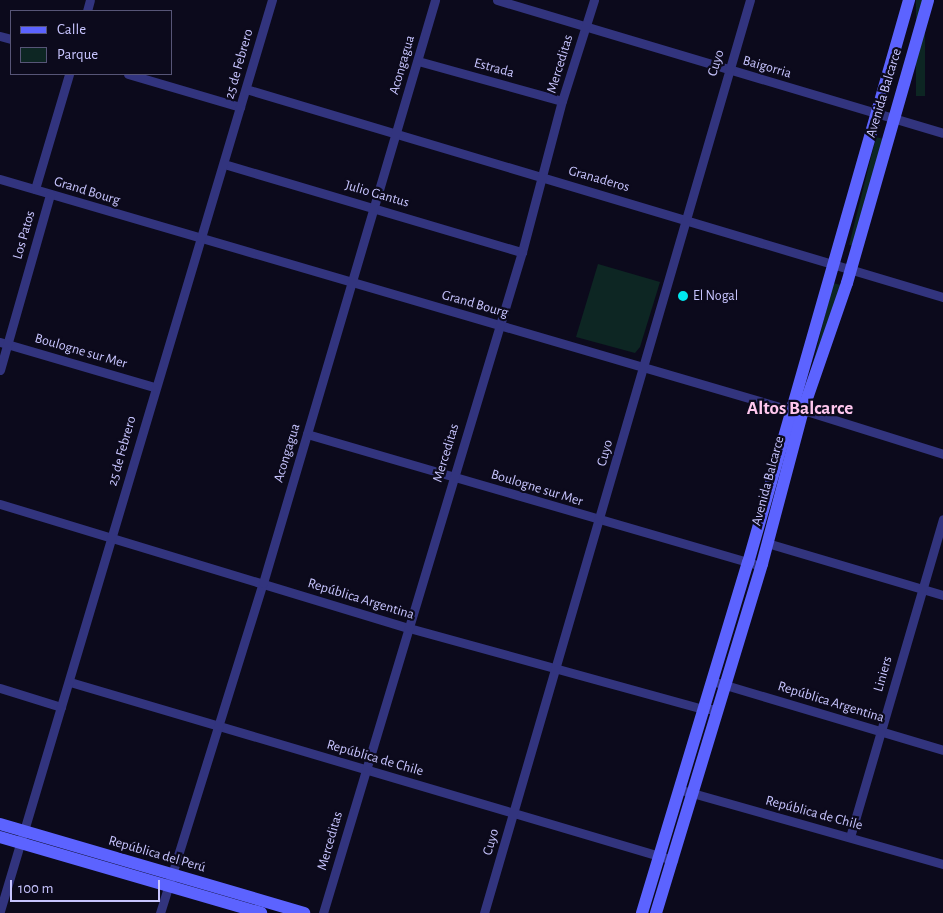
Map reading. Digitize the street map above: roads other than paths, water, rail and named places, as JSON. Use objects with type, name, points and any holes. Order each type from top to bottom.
[{"type":"main road","name":"Avenida Balcarce","points":[[656,913],[716,709],[718,683],[790,410],[909,0]]},
{"type":"main road","name":"Avenida Balcarce","points":[[642,913],[703,709],[718,683],[762,564],[803,410],[847,283],[849,268],[928,0]]},
{"type":"main road","name":"República del Perú","points":[[0,824],[22,837],[168,886],[261,913]]},
{"type":"main road","name":"República del Perú","points":[[0,837],[22,837],[171,873],[304,913]]},
{"type":"street","name":"25 de Febrero","points":[[0,911],[70,682],[154,386],[224,164],[272,0]]},
{"type":"street","name":"Acongagua","points":[[160,913],[263,583],[435,0]]},
{"type":"street","name":"Baigorria","points":[[497,0],[943,133]]},
{"type":"street","name":"Merceditas","points":[[323,913],[522,252],[562,101],[594,0]]},
{"type":"street","name":"Cuyo","points":[[484,913],[600,522],[685,219],[750,0]]},
{"type":"street","name":"Estrada","points":[[418,61],[562,101]]},
{"type":"street","points":[[35,189],[69,75]]},
{"type":"street","points":[[131,75],[240,107]]},
{"type":"street","name":"Granaderos","points":[[246,90],[396,136],[542,176],[833,262],[943,297]]},
{"type":"street","name":"Julio Gantus","points":[[224,164],[522,252]]},
{"type":"street","name":"Grand Bourg","points":[[0,179],[790,410],[803,410],[943,454]]},
{"type":"street","name":"Los Patos","points":[[0,370],[4,343],[50,194]]},
{"type":"street","name":"Boulogne sur Mer","points":[[4,343],[154,386]]},
{"type":"street","name":"Boulogne sur Mer","points":[[307,434],[600,522],[748,564],[762,564]]},
{"type":"street","name":"República Argentina","points":[[0,504],[112,536],[408,628],[703,709],[716,709]]},
{"type":"street","name":"Liniers","points":[[850,837],[943,519]]},
{"type":"street","points":[[767,543],[943,594]]},
{"type":"street","name":"República de Chile","points":[[70,682],[218,724],[365,770],[514,811],[673,860]]},
{"type":"street","name":"República Argentina","points":[[718,683],[943,750]]},
{"type":"street","points":[[0,688],[61,707]]},
{"type":"street","name":"República de Chile","points":[[678,789],[690,794],[943,864]]},
{"type":"place","name":"El Nogal","points":[[683,296]]},
{"type":"district","name":"Altos Balcarce","points":[[800,409]]}]
